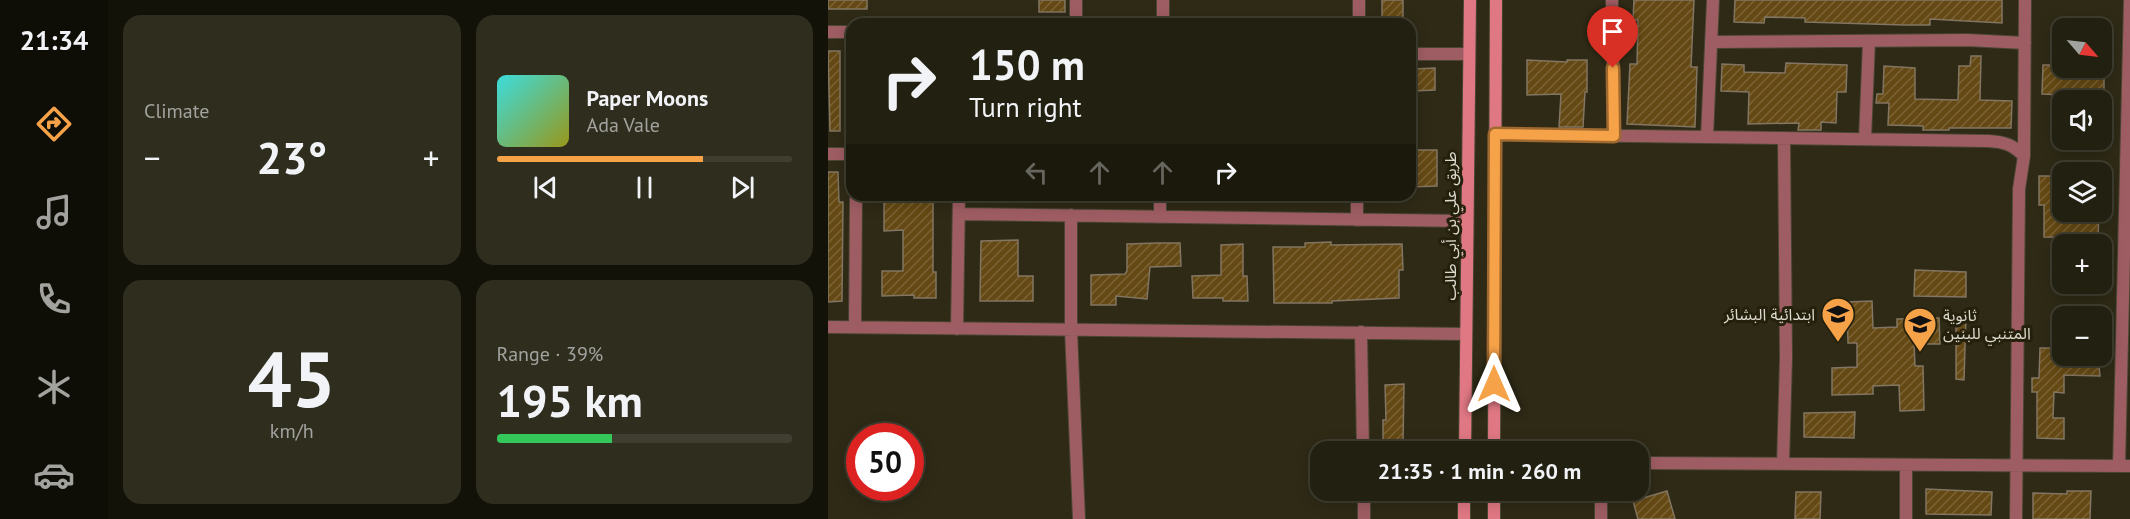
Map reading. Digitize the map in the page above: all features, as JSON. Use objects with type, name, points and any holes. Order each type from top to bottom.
[{"type":"main road","name":"طريق علي بن أبي طالب","points":[[1465,441],[1470,0]]},
{"type":"main road","points":[[1494,441],[1496,0]]},
{"type":"main road","points":[[1464,501],[1464,519]]},
{"type":"main road","points":[[1494,501],[1494,519]]},
{"type":"street","points":[[1076,0],[1076,18]]},
{"type":"street","points":[[1163,0],[1163,18]]},
{"type":"street","points":[[1359,0],[1359,18]]},
{"type":"street","points":[[1612,0],[1614,136]]},
{"type":"street","points":[[1707,137],[1713,0]]},
{"type":"street","points":[[2016,519],[2019,189],[2024,156],[2025,0]]},
{"type":"street","points":[[1649,463],[2124,466],[2130,0]]},
{"type":"street","points":[[828,32],[846,32]]},
{"type":"street","points":[[1711,42],[1967,40],[2025,43]]},
{"type":"street","points":[[1865,139],[1869,41]]},
{"type":"street","points":[[1416,54],[1469,54]]},
{"type":"street","points":[[1495,134],[2004,142],[2017,148],[2024,156]]},
{"type":"street","points":[[1783,464],[1786,358],[1784,138]]},
{"type":"street","points":[[828,154],[846,154]]},
{"type":"street","points":[[855,327],[856,201]]},
{"type":"street","points":[[957,328],[959,201]]},
{"type":"street","points":[[1160,201],[1160,217]]},
{"type":"street","points":[[1356,220],[1357,201]]},
{"type":"street","points":[[959,214],[1466,221]]},
{"type":"street","points":[[1071,215],[1071,330],[1079,519]]},
{"type":"street","points":[[828,327],[1466,333]]},
{"type":"street","points":[[1360,332],[1363,441]]},
{"type":"street","points":[[1906,465],[1906,519]]},
{"type":"street","points":[[1364,501],[1364,519]]},
{"type":"street","points":[[1600,519],[1601,501]]},
{"type":"building","points":[[828,0],[867,0],[867,9],[828,9]]},
{"type":"building","points":[[1039,0],[1065,0],[1065,12],[1039,12]]},
{"type":"building","points":[[1382,0],[1403,0],[1403,18],[1382,18]]},
{"type":"building","points":[[1634,0],[1694,0],[1691,67],[1697,67],[1695,127],[1627,124],[1630,64],[1637,64],[1638,20],[1633,20]]},
{"type":"building","points":[[1735,0],[2002,0],[2002,23],[1930,19],[1930,25],[1905,25],[1805,22],[1805,18],[1765,17],[1764,23],[1734,22]]},
{"type":"building","points":[[828,51],[840,51],[840,131],[830,131]]},
{"type":"building","points":[[1971,56],[1981,56],[1980,100],[2012,101],[2011,128],[1923,130],[1923,126],[1888,125],[1889,103],[1876,103],[1877,94],[1883,94],[1884,66],[1915,68],[1915,99],[1958,100],[1959,66],[1970,66]]},
{"type":"building","points":[[1527,60],[1567,62],[1567,60],[1587,60],[1587,92],[1585,92],[1583,127],[1559,127],[1561,94],[1527,95]]},
{"type":"building","points":[[1786,63],[1847,65],[1846,92],[1837,92],[1836,123],[1821,122],[1821,130],[1798,130],[1799,123],[1748,124],[1749,92],[1721,91],[1722,64],[1744,65],[1744,72],[1785,73]]},
{"type":"building","points":[[2043,65],[2052,65],[2052,78],[2104,78],[2104,90],[2052,90],[2052,94],[2042,94]]},
{"type":"building","points":[[1435,68],[1435,90],[1416,91],[1416,69]]},
{"type":"building","points":[[1416,150],[1437,150],[1437,186],[1416,187]]},
{"type":"building","points":[[828,172],[838,172],[839,202],[843,202],[842,301],[828,302]]},
{"type":"building","points":[[2039,176],[2052,176],[2052,222],[2099,222],[2098,234],[2052,234],[2052,237],[2044,237],[2044,205],[2039,205]]},
{"type":"building","points":[[884,201],[933,201],[933,272],[936,272],[936,298],[914,298],[914,295],[882,296],[882,271],[903,271],[903,230],[884,231]]},
{"type":"building","points":[[1018,240],[1018,276],[1033,276],[1033,301],[980,301],[981,241]]},
{"type":"building","points":[[1331,242],[1331,245],[1402,244],[1403,270],[1399,270],[1399,298],[1332,301],[1332,303],[1274,303],[1273,247],[1305,247],[1305,243]]},
{"type":"building","points":[[1180,243],[1181,266],[1150,267],[1147,299],[1116,296],[1116,305],[1091,305],[1091,275],[1125,274],[1127,244]]},
{"type":"building","points":[[1243,244],[1243,276],[1247,276],[1248,301],[1193,298],[1192,276],[1221,275],[1221,245]]},
{"type":"building","points":[[1915,270],[1966,272],[1966,297],[1914,296]]},
{"type":"building","points":[[1872,301],[1873,328],[1897,327],[1897,319],[1939,318],[1940,344],[1914,344],[1915,366],[1923,366],[1924,410],[1900,411],[1899,385],[1873,386],[1873,394],[1832,395],[1832,368],[1857,367],[1857,343],[1848,343],[1847,302]]},
{"type":"building","points":[[1956,315],[1966,315],[1964,380],[1956,379]]},
{"type":"building","points":[[2040,348],[2052,348],[2052,366],[2099,366],[2100,376],[2064,375],[2064,393],[2054,392],[2053,418],[2064,418],[2064,439],[2037,438],[2037,392],[2032,392],[2032,378],[2039,378]]},
{"type":"building","points":[[1404,384],[1403,441],[1383,441],[1383,420],[1386,420],[1385,385]]},
{"type":"building","points":[[1855,412],[1854,438],[1804,437],[1804,413]]},
{"type":"building","points":[[1926,489],[1992,492],[1991,515],[1926,514]]},
{"type":"building","points":[[1667,491],[1675,519],[1638,519],[1633,501],[1649,501],[1649,496]]},
{"type":"building","points":[[2067,491],[2091,491],[2090,519],[2033,519],[2033,493],[2067,494]]},
{"type":"building","points":[[1796,492],[1821,492],[1820,519],[1795,519]]},
{"type":"place","name":"ابتدائية البشائر","points":[[1838,343]]},
{"type":"place","name":"ثانوية المتنبي للبنين","points":[[1920,353]]},
{"type":"route","points":[[1494,384],[1495,134],[1614,136],[1613,68]]}]
